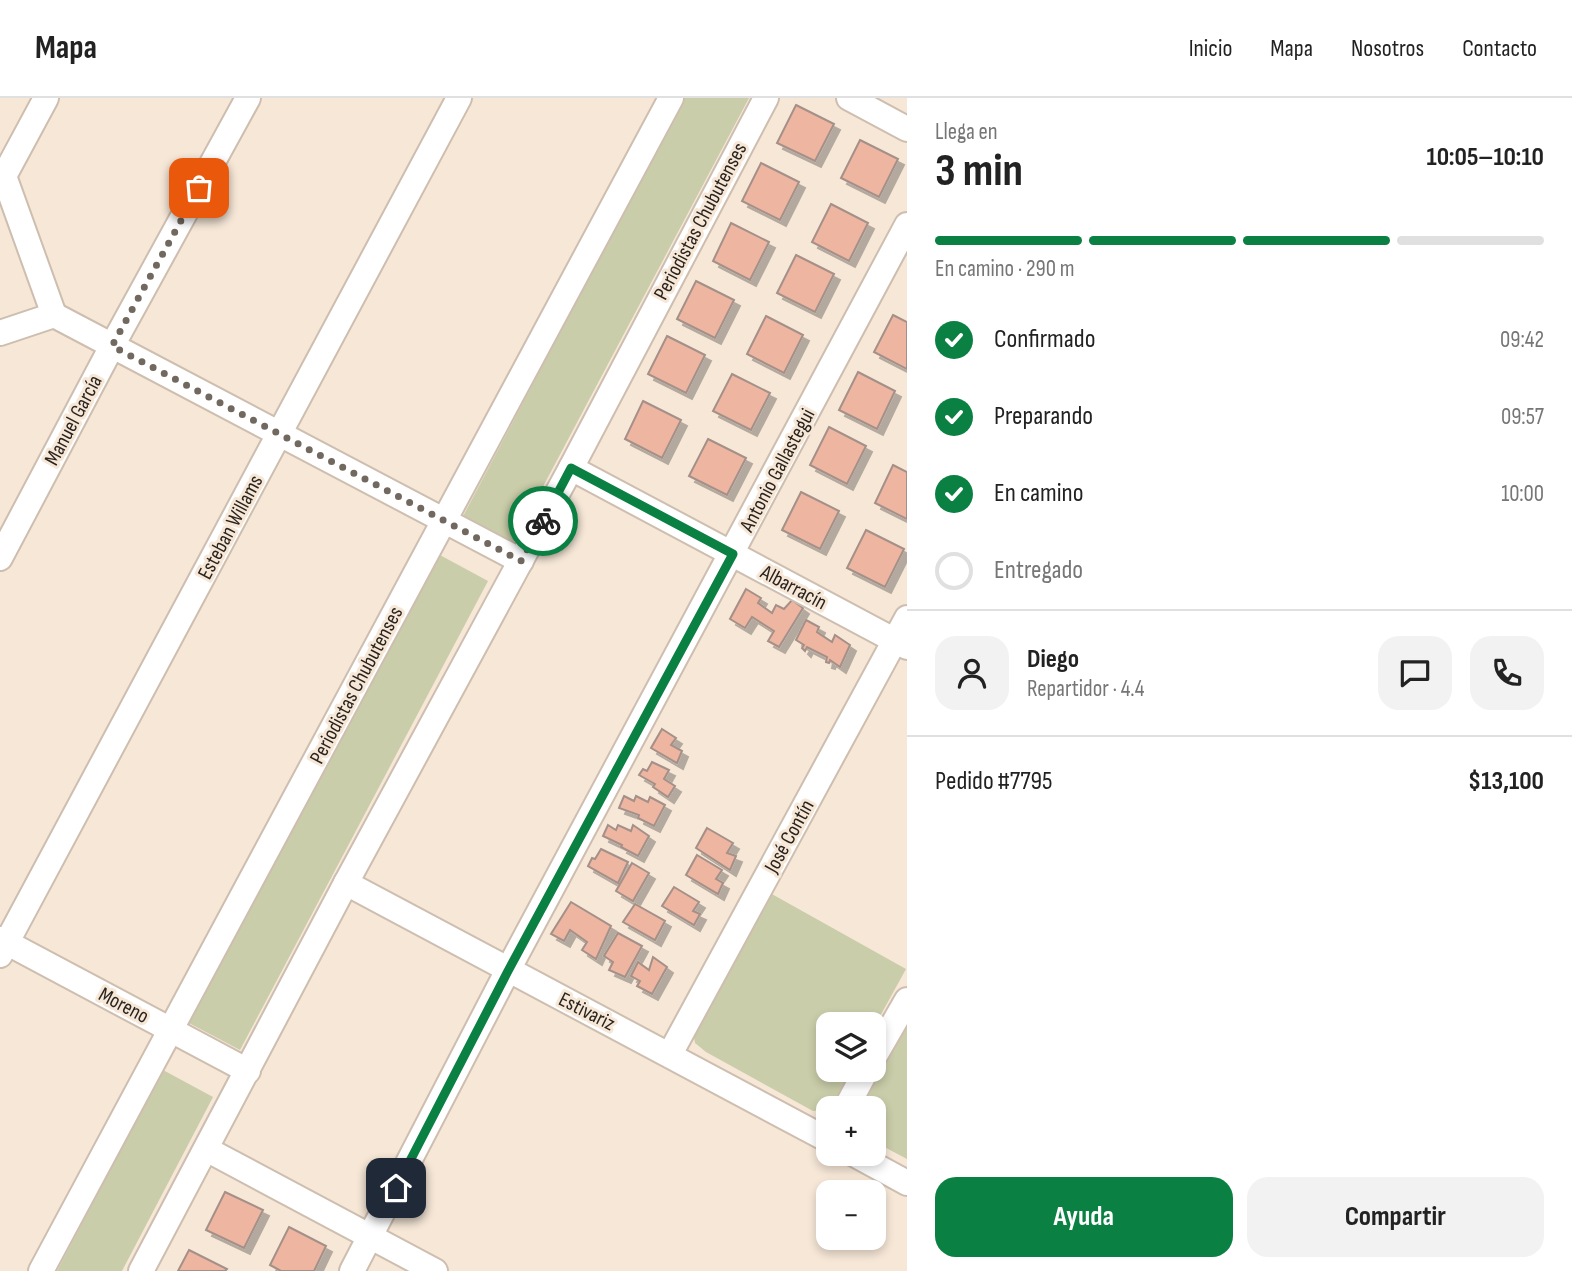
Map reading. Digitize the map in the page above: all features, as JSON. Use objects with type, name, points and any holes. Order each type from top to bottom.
[{"type":"street","points":[[46,98],[2,174],[54,315],[521,561]]},
{"type":"street","name":"Manuel García","points":[[0,558],[248,98]]},
{"type":"street","name":"Esteban Willams","points":[[2,945],[459,98]]},
{"type":"street","name":"Periodistas Chubutenses","points":[[41,1271],[671,98]]},
{"type":"street","name":"Periodistas Chubutenses","points":[[141,1271],[766,98]]},
{"type":"street","points":[[849,98],[907,129]]},
{"type":"street","name":"Antonio Gallastegui","points":[[352,1271],[508,971],[907,225]]},
{"type":"street","points":[[0,333],[54,315]]},
{"type":"street","name":"Albarracín","points":[[571,468],[901,644]]},
{"type":"street","name":"José Contín","points":[[670,1054],[901,644],[907,618]]},
{"type":"street","name":"Estivariz","points":[[346,883],[816,1133]]},
{"type":"street","name":"Moreno","points":[[2,945],[248,1071]]},
{"type":"street","points":[[886,1036],[907,1000]]},
{"type":"street","points":[[206,1149],[435,1271]]},
{"type":"street","points":[[876,1166],[907,1183]]},
{"type":"green space","points":[[684,98],[749,98],[511,547],[461,520]]},
{"type":"green space","points":[[438,554],[488,581],[240,1050],[189,1023]]},
{"type":"green space","points":[[770,893],[906,969],[882,1012],[816,1012],[816,1082],[844,1082],[836,1096],[816,1096],[816,1111],[706,1052],[695,1043],[693,1032]]},
{"type":"green space","points":[[907,1022],[907,1159],[886,1148],[886,1096],[867,1096],[874,1082],[886,1082],[886,1060]]},
{"type":"green space","points":[[163,1070],[213,1097],[122,1271],[57,1271]]},
{"type":"building","points":[[796,105],[834,124],[815,161],[777,143]]},
{"type":"building","points":[[860,140],[898,159],[879,197],[841,178]]},
{"type":"building","points":[[761,163],[799,182],[780,220],[742,201]]},
{"type":"building","points":[[831,204],[868,223],[849,261],[812,242]]},
{"type":"building","points":[[731,223],[769,242],[750,280],[713,261]]},
{"type":"building","points":[[796,255],[834,274],[815,312],[777,293]]},
{"type":"building","points":[[696,281],[734,300],[715,338],[677,319]]},
{"type":"building","points":[[893,315],[907,322],[907,369],[874,352]]},
{"type":"building","points":[[766,316],[803,335],[784,373],[747,354]]},
{"type":"building","points":[[667,336],[705,355],[686,393],[648,374]]},
{"type":"building","points":[[858,372],[895,391],[877,429],[839,410]]},
{"type":"building","points":[[732,374],[770,393],[751,430],[713,411]]},
{"type":"building","points":[[643,401],[681,420],[662,458],[625,439]]},
{"type":"building","points":[[829,427],[866,446],[847,484],[810,465]]},
{"type":"building","points":[[708,439],[746,458],[727,495],[689,476]]},
{"type":"building","points":[[893,465],[907,472],[907,519],[875,503]]},
{"type":"building","points":[[801,492],[839,511],[820,549],[782,530]]},
{"type":"building","points":[[866,530],[904,549],[885,587],[847,568]]},
{"type":"building","points":[[746,589],[761,598],[758,603],[772,613],[776,605],[784,609],[792,600],[803,608],[779,647],[768,641],[774,631],[752,617],[745,628],[730,619]]},
{"type":"building","points":[[806,620],[819,627],[817,632],[832,642],[835,635],[850,645],[840,667],[830,660],[829,663],[826,662],[827,657],[807,647],[805,651],[802,648],[804,645],[796,640]]},
{"type":"building","points":[[662,729],[676,738],[671,745],[682,751],[677,763],[651,748]]},
{"type":"building","points":[[652,762],[669,770],[664,779],[675,786],[668,797],[653,787],[655,784],[639,775],[643,769],[647,771]]},
{"type":"building","points":[[624,796],[634,801],[636,796],[648,802],[650,797],[665,805],[654,826],[638,818],[639,815],[619,808]]},
{"type":"building","points":[[608,825],[616,830],[618,825],[631,831],[633,825],[649,836],[638,856],[603,836]]},
{"type":"building","points":[[707,828],[733,843],[727,853],[736,856],[730,870],[696,848]]},
{"type":"building","points":[[601,849],[628,862],[618,883],[588,866]]},
{"type":"building","points":[[697,855],[722,870],[716,879],[723,883],[718,894],[686,875]]},
{"type":"building","points":[[632,863],[649,873],[633,901],[616,891]]},
{"type":"building","points":[[674,887],[699,902],[693,911],[700,914],[694,925],[662,906]]},
{"type":"building","points":[[571,902],[611,926],[596,959],[582,950],[587,942],[570,930],[564,941],[551,934]]},
{"type":"building","points":[[635,904],[665,921],[655,940],[623,922]]},
{"type":"building","points":[[618,933],[642,946],[625,977],[609,970],[613,962],[604,956]]},
{"type":"building","points":[[653,957],[667,967],[652,994],[637,986],[640,981],[631,976],[638,962],[649,970]]},
{"type":"building","points":[[225,1192],[263,1210],[244,1248],[206,1230]]},
{"type":"building","points":[[289,1227],[326,1246],[314,1271],[281,1271],[270,1265]]},
{"type":"building","points":[[189,1250],[227,1269],[178,1271]]},
{"type":"way so far","points":[[199,188],[112,346],[521,561],[543,521]]},
{"type":"route","points":[[396,1188],[508,971],[733,554],[571,468],[543,521]]}]
